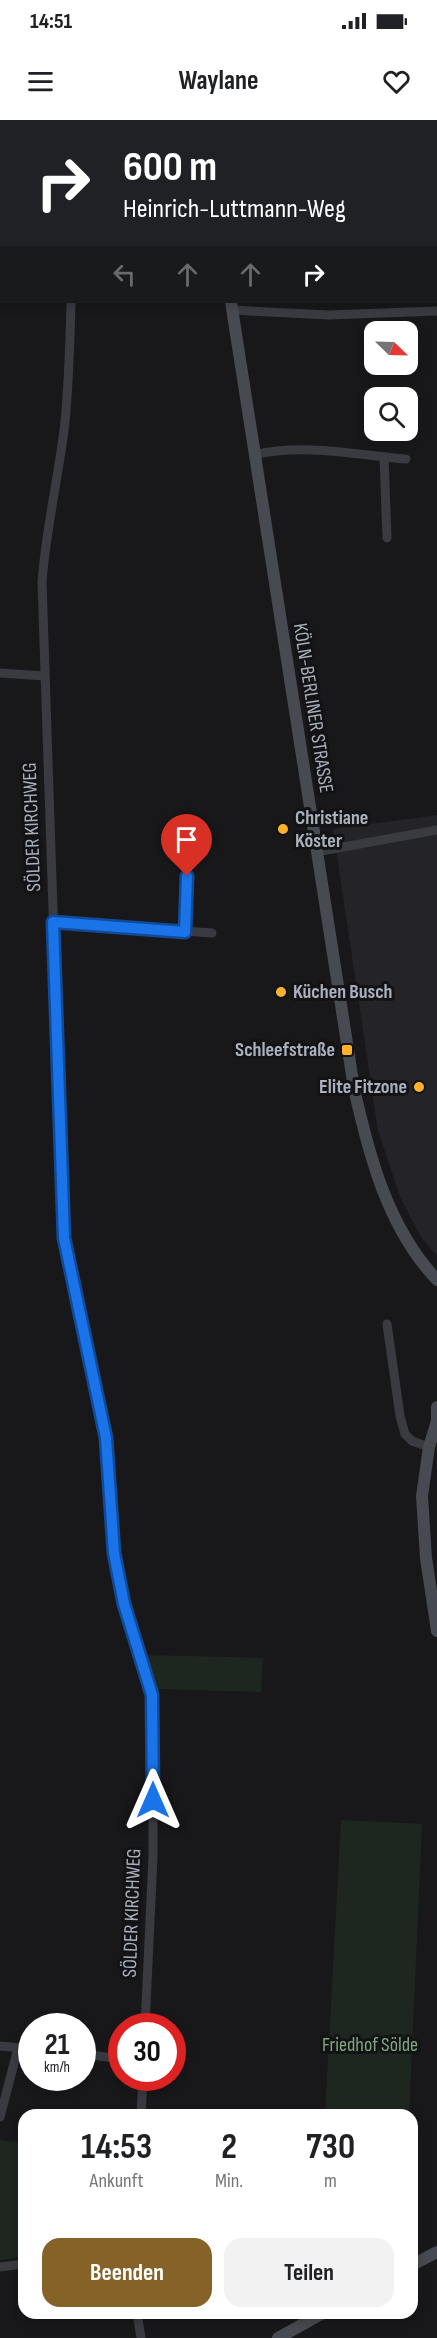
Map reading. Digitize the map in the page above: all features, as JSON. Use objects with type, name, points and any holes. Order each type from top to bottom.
[{"type":"main road","name":"KÖLN-BERLINER STRASSE","points":[[232,306],[354,1088],[366,1144],[391,1209],[426,1268],[437,1280]]},
{"type":"main road","points":[[437,1407],[437,1420],[429,1447],[422,1496],[423,1530],[437,1631]]},
{"type":"main road","points":[[418,2262],[437,2252]]},
{"type":"main road","points":[[278,2338],[312,2319]]},
{"type":"street","name":"SÖLDER KIRCHWEG","points":[[70,303],[70,359],[65,421],[44,554],[42,582],[64,1238],[106,1438],[114,1553],[124,1604],[152,1695],[153,1857],[147,2013]]},
{"type":"street","points":[[232,306],[329,315],[437,311]]},
{"type":"street","points":[[254,455],[297,449],[406,459]]},
{"type":"street","points":[[384,457],[387,538]]},
{"type":"street","points":[[0,673],[45,676]]},
{"type":"street","points":[[316,852],[437,830]]},
{"type":"street","points":[[185,932],[187,876]]},
{"type":"street","points":[[53,922],[212,933]]},
{"type":"street","points":[[387,1324],[400,1416],[405,1434],[412,1441],[429,1447]]},
{"type":"street","points":[[0,2046],[18,2048],[0,2117]]},
{"type":"street","points":[[141,2109],[142,2091]]},
{"type":"street","points":[[0,2268],[18,2265]]},
{"type":"street","points":[[138,2319],[141,2338]]},
{"type":"shaded area","points":[[437,815],[437,1256],[421,1237],[400,1197],[378,1131],[333,829]]},
{"type":"green space","points":[[145,1655],[263,1658],[261,1692],[158,1689]]},
{"type":"green space","name":"Friedhof Sölde","points":[[341,1820],[422,1824],[409,2109],[325,2109]]},
{"type":"green space","points":[[0,2140],[18,2142],[18,2258],[0,2260]]},
{"type":"place","name":"Christiane Köster","points":[[283,829]]},
{"type":"place","name":"Küchen Busch","points":[[281,992]]},
{"type":"place","name":"Schleefstraße","points":[[347,1050]]},
{"type":"place","name":"Elite Fitzone","points":[[419,1087]]},
{"type":"route","points":[[153,1800],[152,1695],[124,1604],[114,1553],[106,1438],[64,1238],[53,922],[185,932],[187,876]]}]
